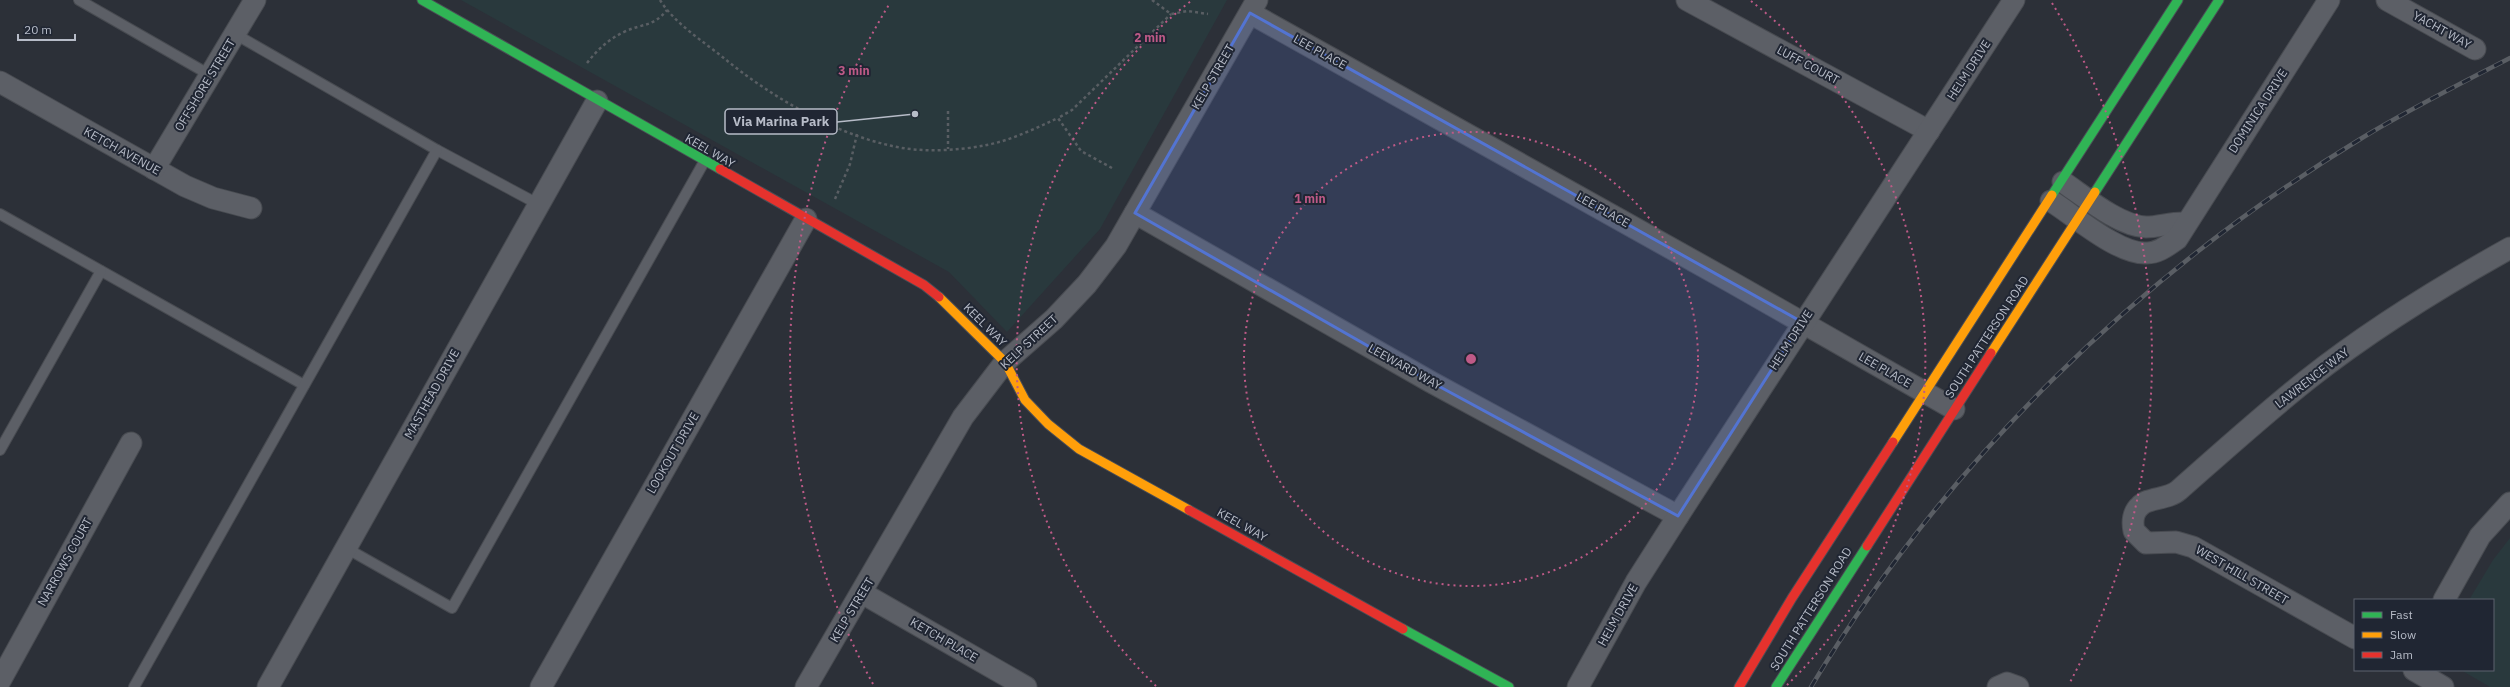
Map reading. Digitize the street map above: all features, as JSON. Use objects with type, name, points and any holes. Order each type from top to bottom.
[{"type":"street","name":"OFFSHORE STREET","points":[[154,169],[255,0]]},
{"type":"street","name":"KEEL WAY","points":[[422,0],[704,162],[924,285],[948,303],[1005,362],[1024,400],[1048,424],[1079,449],[1509,687]]},
{"type":"street","name":"LUFF COURT","points":[[1687,0],[1929,131]]},
{"type":"street","name":"HELM DRIVE","points":[[1578,687],[1636,582],[1802,322],[2014,0]]},
{"type":"street","name":"SOUTH PATTERSON ROAD","points":[[1739,687],[1792,598],[2051,201],[2178,0]]},
{"type":"street","name":"SOUTH PATTERSON ROAD","points":[[1776,687],[2219,0]]},
{"type":"street","name":"DOMINICA DRIVE","points":[[2051,201],[2119,245],[2136,252],[2147,254],[2158,252],[2177,239],[2329,0]]},
{"type":"street","name":"YACHT WAY","points":[[2387,0],[2475,49]]},
{"type":"street","name":"KELP STREET","points":[[806,687],[963,417],[1005,362],[1054,319],[1087,284],[1116,246],[1254,6]]},
{"type":"street","name":"LEE PLACE","points":[[1254,6],[1954,409]]},
{"type":"street","name":"KETCH AVENUE","points":[[0,82],[154,169],[213,198],[251,208]]},
{"type":"street","name":"MASTHEAD DRIVE","points":[[268,687],[597,100]]},
{"type":"street","points":[[2063,182],[2124,221],[2133,225],[2146,227],[2169,222],[2186,223]]},
{"type":"street","name":"LEEWARD WAY","points":[[1135,213],[1431,382],[1678,516]]},
{"type":"street","name":"LOOKOUT DRIVE","points":[[541,687],[806,219]]},
{"type":"street","name":"LAWRENCE WAY","points":[[2132,524],[2140,506],[2177,492],[2242,434],[2315,374],[2386,323],[2462,274],[2510,248]]},
{"type":"street","name":"NARROWS COURT","points":[[0,681],[131,443]]},
{"type":"street","points":[[2445,599],[2480,536],[2510,503]]},
{"type":"street","name":"WEST HILL STREET","points":[[2132,524],[2140,538],[2146,543],[2176,542],[2193,547],[2354,637]]},
{"type":"street","name":"KETCH PLACE","points":[[862,593],[1026,687]]},
{"type":"street","points":[[2416,671],[2443,687]]},
{"type":"lane","points":[[80,0],[210,75]]},
{"type":"lane","points":[[235,34],[437,150],[538,204]]},
{"type":"lane","points":[[134,687],[437,150]]},
{"type":"lane","points":[[346,548],[452,608],[704,162]]},
{"type":"lane","points":[[0,214],[304,385]]},
{"type":"lane","points":[[0,450],[101,271]]},
{"type":"path","points":[[660,0],[667,10],[753,80],[782,99],[832,125],[887,145],[914,150],[987,145],[1029,132],[1072,110],[1171,14],[1188,11],[1208,14]]},
{"type":"path","points":[[1152,0],[1171,14]]},
{"type":"path","points":[[587,63],[601,46],[625,31],[658,22],[667,10]]},
{"type":"path","points":[[948,111],[948,148]]},
{"type":"path","points":[[1058,118],[1081,151],[1112,168]]},
{"type":"path","points":[[835,199],[850,164],[857,134]]},
{"type":"highlighted area","points":[[1250,13],[1802,322],[1678,516],[1431,382],[1135,213]]},
{"type":"shaded area","points":[[461,0],[1227,0],[1100,229],[1007,332],[949,272]]},
{"type":"shaded area","points":[[2510,538],[2510,687],[2490,687],[2463,671],[2494,671],[2494,599],[2470,599],[2493,560]]},
{"type":"railway","points":[[1811,687],[1864,605],[1922,526],[1985,450],[2053,379],[2125,312],[2201,249],[2280,191],[2380,127],[2510,58]]},
{"type":"traffic: fast","points":[[422,0],[720,169]]},
{"type":"traffic: fast","points":[[2052,195],[2178,0]]},
{"type":"traffic: fast","points":[[2095,192],[2219,0]]},
{"type":"traffic: fast","points":[[1776,687],[1867,546]]},
{"type":"traffic: fast","points":[[1403,629],[1509,687]]},
{"type":"traffic: slow","points":[[1991,353],[2095,192]]},
{"type":"traffic: slow","points":[[1893,442],[2052,195]]},
{"type":"traffic: slow","points":[[939,297],[1005,362],[1025,400],[1048,424],[1079,449],[1189,510]]},
{"type":"traffic: jam","points":[[720,169],[924,285],[939,297]]},
{"type":"traffic: jam","points":[[1867,546],[1991,353]]},
{"type":"traffic: jam","points":[[1739,687],[1792,598],[1893,442]]},
{"type":"traffic: jam","points":[[1189,510],[1403,629]]},
{"type":"place","name":"Via Marina Park","points":[[915,114]]}]
